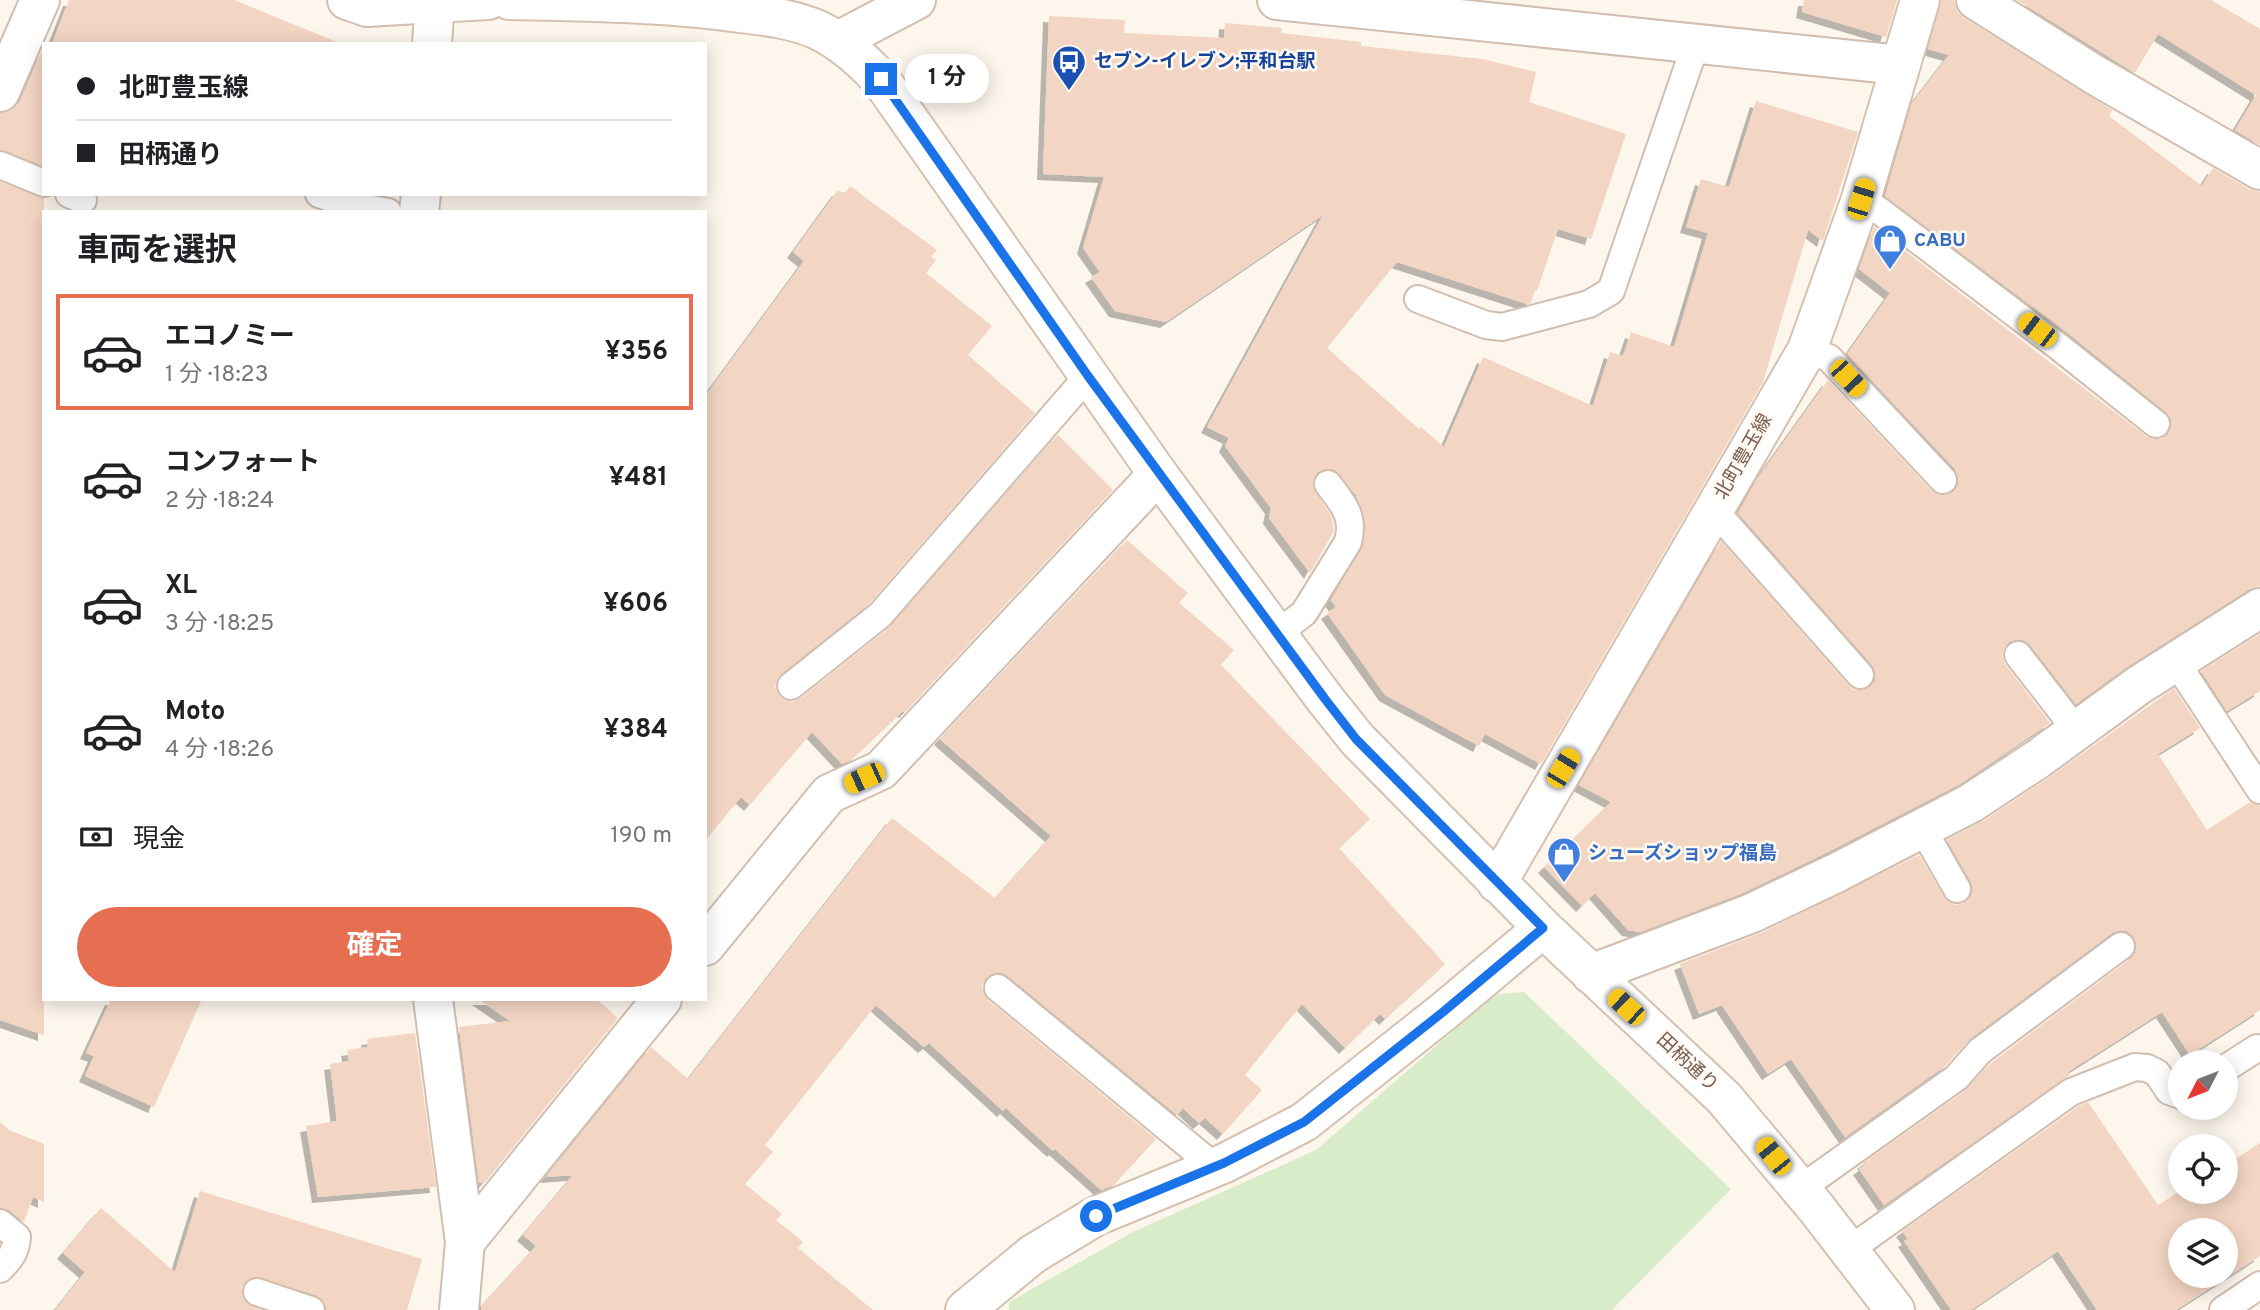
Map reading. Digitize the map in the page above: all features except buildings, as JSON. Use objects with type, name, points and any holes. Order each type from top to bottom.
[{"type":"street","points":[[0,92],[40,0]]},
{"type":"street","points":[[347,0],[367,7],[488,0]]},
{"type":"street","name":"田柄通り","points":[[509,0],[693,6],[787,19],[838,40],[862,58],[881,79],[1158,474],[1356,739],[1543,928],[1724,1098],[1895,1310]]},
{"type":"street","points":[[838,40],[916,0]]},
{"type":"street","points":[[1277,0],[1900,65]]},
{"type":"street","name":"北町豊玉線","points":[[1497,883],[1807,350],[1861,199],[1920,0]]},
{"type":"street","points":[[1976,0],[2095,75],[2260,170]]},
{"type":"street","points":[[432,42],[435,2]]},
{"type":"street","points":[[707,944],[829,794],[881,770],[1158,474]]},
{"type":"street","points":[[1591,974],[1752,913],[1836,873],[1970,803],[2260,608]]},
{"type":"street","points":[[965,1310],[1033,1254],[1096,1216],[1216,1167],[1304,1122],[1443,1012],[1543,928]]},
{"type":"street","points":[[433,1001],[465,1242],[459,1310]]},
{"type":"street","points":[[465,1242],[660,1001]]},
{"type":"lane","points":[[1418,299],[1486,325],[1502,327],[1589,304],[1611,291],[1696,43]]},
{"type":"lane","points":[[0,165],[42,183]]},
{"type":"lane","points":[[324,196],[376,210]]},
{"type":"lane","points":[[1861,199],[2059,347],[2156,424]]},
{"type":"lane","points":[[1807,350],[1829,358],[1943,480]]},
{"type":"lane","points":[[791,686],[880,615],[1088,376]]},
{"type":"lane","points":[[1277,634],[1304,613],[1348,542],[1350,519],[1328,484]]},
{"type":"lane","points":[[1712,513],[1723,520],[1860,675]]},
{"type":"lane","points":[[2018,654],[2076,730]]},
{"type":"lane","points":[[2176,662],[2260,790]]},
{"type":"lane","points":[[1922,828],[1957,889]]},
{"type":"lane","points":[[1800,1189],[1956,1078],[1980,1051],[2121,946]]},
{"type":"lane","points":[[998,988],[1216,1167]]},
{"type":"lane","points":[[2238,1060],[2257,1048]]},
{"type":"lane","points":[[1849,1250],[2071,1092],[2135,1067],[2147,1068],[2157,1073],[2168,1090]]},
{"type":"lane","points":[[0,1223],[18,1237],[10,1259],[0,1269]]},
{"type":"lane","points":[[2223,1310],[2260,1285]]},
{"type":"lane","points":[[257,1292],[311,1310]]},
{"type":"green space","points":[[1524,992],[1731,1189],[1612,1310],[1009,1310],[1009,1302],[1131,1233],[1316,1150],[1496,994]]},
{"type":"place","name":"セブン-イレブン;平和台駅","points":[[1069,92]]},
{"type":"place","name":"CABU","points":[[1890,271]]},
{"type":"place","name":"シューズショップ福島","points":[[1564,884]]},
{"type":"route","points":[[881,79],[1158,474],[1356,739],[1543,928],[1443,1012],[1304,1122],[1224,1163],[1096,1216]]}]
